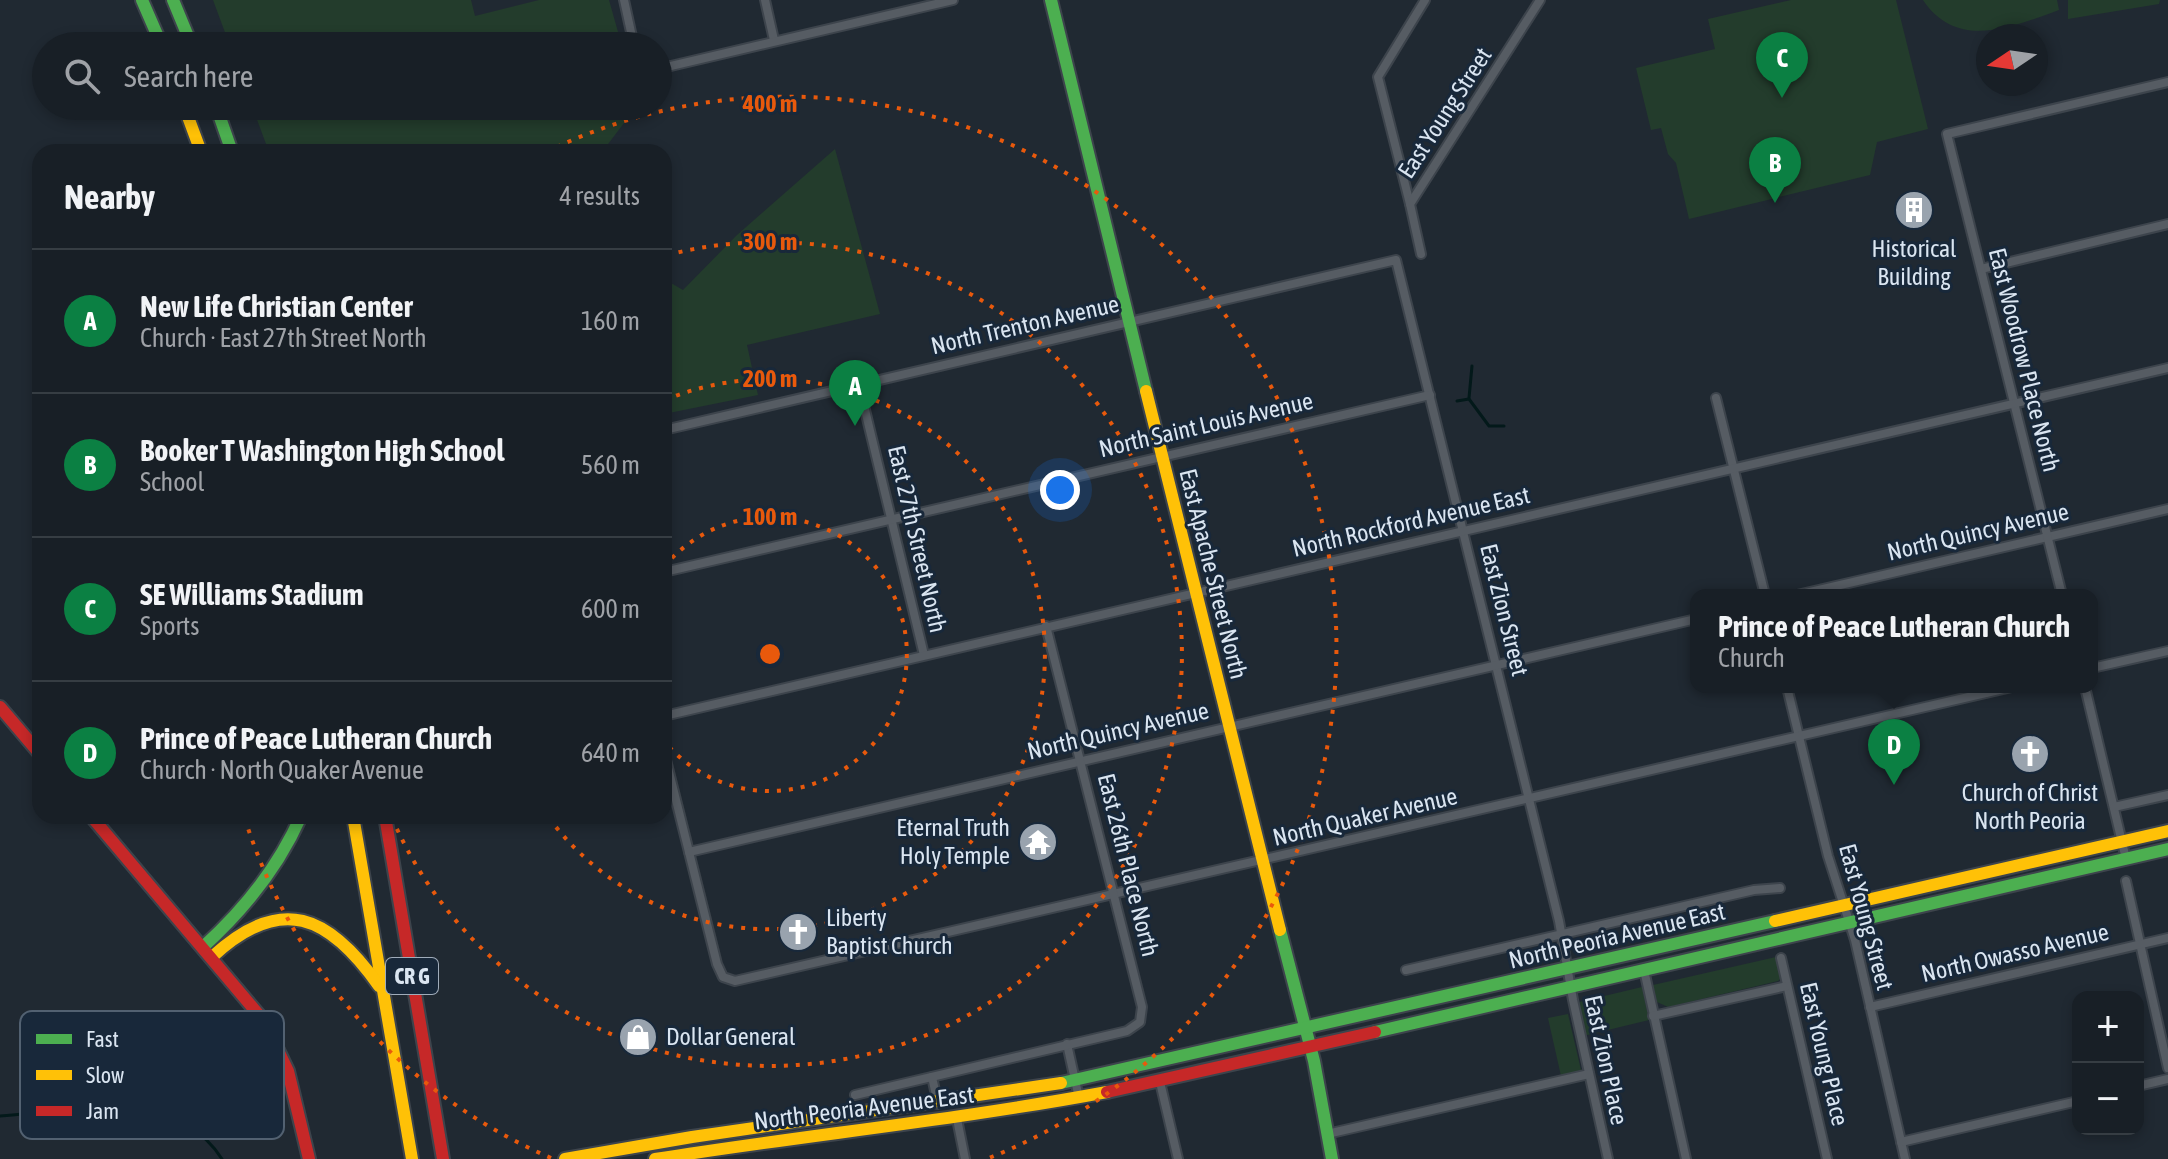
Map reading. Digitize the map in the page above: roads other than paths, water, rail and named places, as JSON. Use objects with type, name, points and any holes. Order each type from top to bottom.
[{"type":"main road","points":[[142,0],[156,32]]},
{"type":"main road","points":[[173,0],[186,32]]},
{"type":"main road","name":"East Apache Street North","points":[[1051,0],[1227,726],[1309,1047],[1332,1159]]},
{"type":"main road","points":[[189,120],[198,144]]},
{"type":"main road","points":[[221,120],[229,144]]},
{"type":"main road","points":[[0,707],[32,745]]},
{"type":"main road","points":[[98,824],[256,1011]]},
{"type":"main road","points":[[207,952],[263,883],[286,849],[297,824]]},
{"type":"main road","name":"CR G","points":[[354,824],[412,1159]]},
{"type":"main road","name":"CR G","points":[[386,824],[443,1159]]},
{"type":"main road","name":"North Peoria Avenue East","points":[[565,1159],[698,1134],[938,1104],[1076,1081],[2168,831]]},
{"type":"main road","name":"North Peoria Avenue East","points":[[655,1159],[773,1140],[957,1119],[1160,1082],[2168,849]]},
{"type":"main road","points":[[207,952],[255,925],[284,920],[308,922],[329,930],[349,945],[384,993]]},
{"type":"main road","points":[[284,1060],[309,1159]]},
{"type":"street","points":[[624,0],[631,32]]},
{"type":"street","points":[[765,0],[774,40]]},
{"type":"street","points":[[672,66],[912,4],[953,0]]},
{"type":"street","points":[[1410,204],[1378,77],[1425,0]]},
{"type":"street","name":"East Young Street","points":[[1421,254],[1410,204],[1540,0]]},
{"type":"street","name":"East Woodrow Place North","points":[[2061,589],[1947,134],[2168,82]]},
{"type":"street","points":[[1981,269],[2168,224]]},
{"type":"street","name":"North Trenton Avenue","points":[[672,428],[1396,260]]},
{"type":"street","name":"East Zion Street","points":[[1396,260],[1529,799],[1567,970]]},
{"type":"street","name":"North Rockford Avenue East","points":[[672,714],[2168,368]]},
{"type":"street","name":"East 27th Street North","points":[[859,385],[924,655]]},
{"type":"street","name":"North Saint Louis Avenue","points":[[672,570],[1162,454],[1430,395]]},
{"type":"street","points":[[1716,398],[1763,589]]},
{"type":"street","name":"North Quincy Avenue","points":[[1823,589],[2168,509]]},
{"type":"street","name":"North Quincy Avenue","points":[[689,852],[1690,620]]},
{"type":"street","name":"East 26th Place North","points":[[1046,626],[1142,1007],[1140,1022]]},
{"type":"street","points":[[2098,667],[2168,651]]},
{"type":"street","name":"East Young Street","points":[[1788,693],[1828,856],[1845,906],[1905,1159]]},
{"type":"street","name":"North Quaker Avenue","points":[[689,852],[717,964],[727,979],[745,981],[1986,693]]},
{"type":"street","points":[[2086,693],[2126,859]]},
{"type":"street","points":[[672,784],[689,852]]},
{"type":"street","points":[[2114,807],[2168,795]]},
{"type":"street","points":[[2126,881],[2168,1068]]},
{"type":"street","name":"North Peoria Avenue East","points":[[1406,970],[1754,890],[1780,888]]},
{"type":"street","name":"North Owasso Avenue","points":[[1870,1007],[2168,938]]},
{"type":"street","name":"East Young Place","points":[[1781,958],[1827,1159]]},
{"type":"street","name":"East Zion Place","points":[[1567,970],[1608,1159]]},
{"type":"street","points":[[1644,970],[1686,1159]]},
{"type":"street","points":[[1653,1016],[1787,986]]},
{"type":"street","name":"North Peoria Avenue East","points":[[855,1095],[1127,1031],[1140,1022]]},
{"type":"street","points":[[1067,1044],[1079,1098]]},
{"type":"street","points":[[1327,1134],[1589,1074]]},
{"type":"street","name":"North Peoria Avenue East","points":[[932,1077],[938,1104]]},
{"type":"street","points":[[2144,1085],[2168,1079]]},
{"type":"street","points":[[1160,1082],[1178,1159]]},
{"type":"street","points":[[1901,1142],[2072,1102]]},
{"type":"street","points":[[957,1119],[965,1159]]},
{"type":"waterway","points":[[1469,398],[1472,366]]},
{"type":"waterway","points":[[1457,401],[1469,399],[1489,426],[1504,426]]},
{"type":"waterway","points":[[0,1116],[20,1114]]},
{"type":"waterway","points":[[205,1139],[222,1159]]},
{"type":"place","name":"SE Williams Stadium","points":[[1782,98]]},
{"type":"place","name":"Booker T Washington High School","points":[[1775,203]]},
{"type":"place","name":"Historical Building","points":[[1914,210]]},
{"type":"place","name":"New Life Christian Center","points":[[855,426]]},
{"type":"place","name":"Church of Christ North Peoria","points":[[2030,754]]},
{"type":"place","name":"Prince of Peace Lutheran Church","points":[[1894,785]]},
{"type":"place","name":"Eternal Truth Holy Temple","points":[[1038,842]]},
{"type":"place","name":"Liberty Baptist Church","points":[[798,932]]},
{"type":"place","name":"Dollar General","points":[[638,1037]]}]
